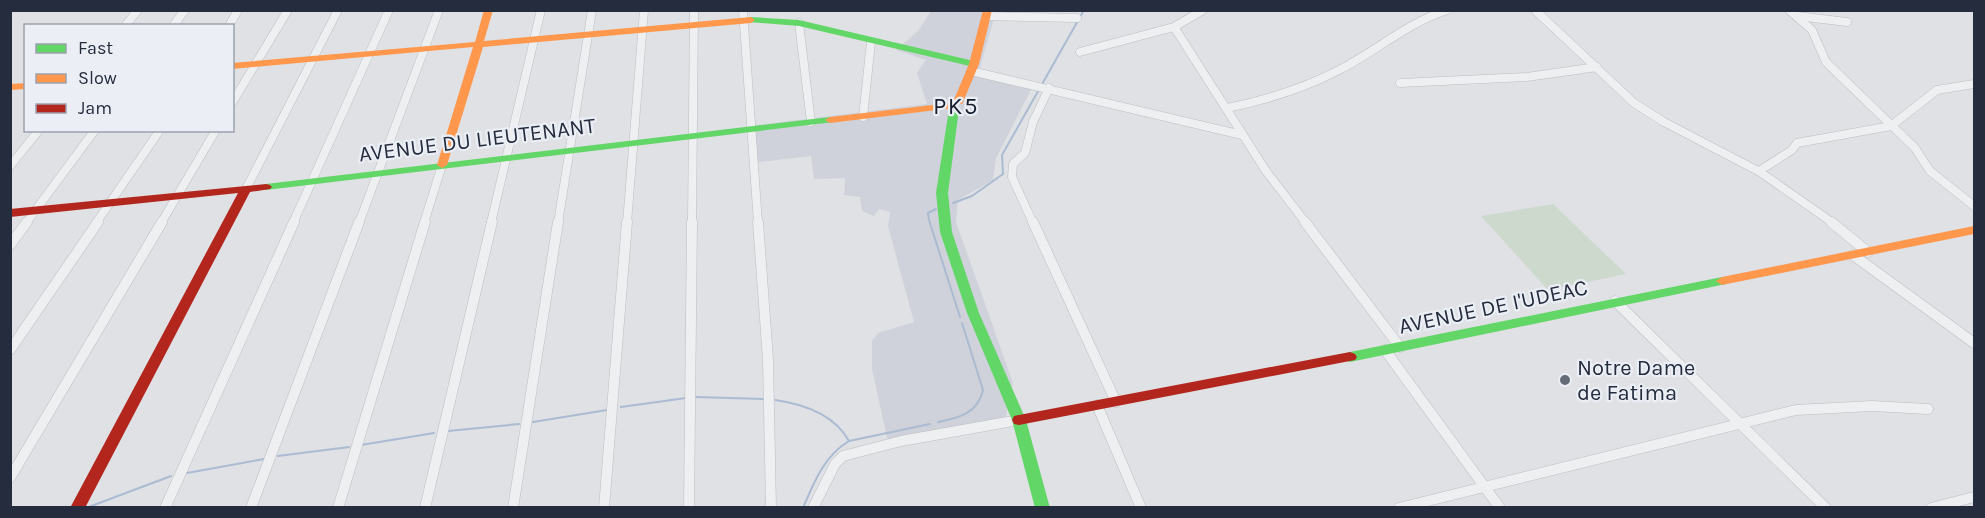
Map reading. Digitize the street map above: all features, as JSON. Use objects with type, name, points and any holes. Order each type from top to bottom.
[{"type":"main road","points":[[442,165],[489,10]]},
{"type":"main road","points":[[987,13],[973,68],[953,106],[942,215],[973,313],[1020,420],[1042,507]]},
{"type":"main road","points":[[234,66],[643,27],[694,16],[744,15],[799,23],[973,68]]},
{"type":"main road","name":"AVENUE DU LIEUTENANT","points":[[10,213],[179,194],[246,189],[508,156],[953,106]]},
{"type":"main road","points":[[77,507],[246,189]]},
{"type":"main road","name":"AVENUE DE I'UDEAC","points":[[1020,420],[1400,347],[1616,301],[1974,230]]},
{"type":"street","points":[[127,24],[138,10]]},
{"type":"street","points":[[174,24],[185,10]]},
{"type":"street","points":[[230,24],[238,10]]},
{"type":"street","points":[[234,101],[288,10]]},
{"type":"street","points":[[246,189],[338,10]]},
{"type":"street","points":[[165,507],[389,10]]},
{"type":"street","points":[[251,507],[439,10]]},
{"type":"street","points":[[425,507],[541,10]]},
{"type":"street","points":[[513,507],[592,10]]},
{"type":"street","points":[[604,507],[644,10]]},
{"type":"street","points":[[1080,52],[1174,27],[1203,10]]},
{"type":"street","points":[[1227,108],[1260,101],[1309,85],[1342,69],[1420,22],[1448,10]]},
{"type":"street","points":[[1535,10],[1634,103],[1652,115],[1760,171],[1799,196],[1868,252]]},
{"type":"street","points":[[1790,10],[1812,30],[1826,62],[1915,148],[1930,171],[1974,206]]},
{"type":"street","points":[[987,13],[1077,18]]},
{"type":"street","points":[[744,15],[768,360],[771,507]]},
{"type":"street","points":[[689,507],[694,16]]},
{"type":"street","points":[[1797,16],[1847,22]]},
{"type":"street","points":[[799,23],[811,122]]},
{"type":"street","points":[[1174,27],[1266,171],[1400,347]]},
{"type":"street","points":[[862,117],[871,42]]},
{"type":"street","points":[[1400,83],[1527,77],[1597,67]]},
{"type":"street","points":[[973,68],[1036,86],[1242,135]]},
{"type":"street","points":[[1760,171],[1792,150],[1797,143],[1891,126],[1937,90],[1974,84]]},
{"type":"street","points":[[1048,88],[1034,122],[1025,153],[1013,164],[1012,177],[1116,402]]},
{"type":"street","points":[[10,166],[37,132]]},
{"type":"street","points":[[10,245],[94,132]]},
{"type":"street","points":[[10,350],[159,132]]},
{"type":"street","points":[[10,478],[215,132]]},
{"type":"street","points":[[338,507],[442,165]]},
{"type":"street","points":[[1853,255],[1974,343]]},
{"type":"street","points":[[1616,301],[1826,507]]},
{"type":"street","points":[[1384,350],[1500,507]]},
{"type":"street","points":[[1097,405],[1141,507]]},
{"type":"street","points":[[1399,507],[1485,488],[1796,410],[1872,406],[1928,409]]},
{"type":"street","points":[[813,507],[836,464],[843,456],[901,441],[1020,420]]},
{"type":"street","points":[[1931,507],[1974,497]]},
{"type":"shaded area","points":[[931,11],[996,11],[979,71],[1034,84],[996,158],[993,180],[958,200],[956,222],[1013,383],[1005,420],[889,446],[872,369],[872,341],[878,333],[914,322],[888,226],[890,212],[879,209],[874,216],[862,211],[860,197],[844,195],[845,178],[814,179],[811,156],[751,163],[749,126],[927,104],[917,73],[926,60],[896,50],[918,31]]},
{"type":"shaded area","points":[[1553,204],[1626,274],[1548,290],[1481,216]]},
{"type":"waterway","points":[[953,203],[972,196],[1003,174],[1002,155],[1084,10]]},
{"type":"waterway","points":[[936,209],[928,213],[929,220],[960,317]]},
{"type":"waterway","points":[[938,422],[953,419],[972,409],[977,404],[983,390],[962,323]]},
{"type":"waterway","points":[[695,397],[764,399]]},
{"type":"waterway","points":[[621,407],[686,398]]},
{"type":"waterway","points":[[775,400],[797,404],[827,417],[849,441]]},
{"type":"waterway","points":[[533,422],[607,410]]},
{"type":"waterway","points":[[448,431],[519,424]]},
{"type":"waterway","points":[[849,441],[930,424]]},
{"type":"waterway","points":[[361,445],[434,433]]},
{"type":"waterway","points":[[803,508],[826,462],[849,441]]},
{"type":"waterway","points":[[278,456],[349,447]]},
{"type":"waterway","points":[[187,473],[264,459]]},
{"type":"waterway","points":[[86,508],[171,476]]},
{"type":"traffic: fast","points":[[751,20],[799,23],[974,64]]},
{"type":"traffic: fast","points":[[954,109],[942,193],[946,232],[973,313],[1019,420],[1043,508]]},
{"type":"traffic: fast","points":[[266,187],[830,120]]},
{"type":"traffic: fast","points":[[1350,357],[1722,281]]},
{"type":"traffic: slow","points":[[442,165],[489,10]]},
{"type":"traffic: slow","points":[[958,102],[974,64],[988,10]]},
{"type":"traffic: slow","points":[[234,66],[751,20]]},
{"type":"traffic: slow","points":[[10,87],[24,86]]},
{"type":"traffic: slow","points":[[830,120],[949,106]]},
{"type":"traffic: slow","points":[[1722,281],[1974,230]]},
{"type":"traffic: jam","points":[[10,213],[266,187]]},
{"type":"traffic: jam","points":[[77,508],[246,189]]},
{"type":"traffic: jam","points":[[1019,420],[1350,357]]},
{"type":"place","name":"Notre Dame de Fatima","points":[[1565,380]]},
{"type":"district","name":"PK5","points":[[956,106]]}]
